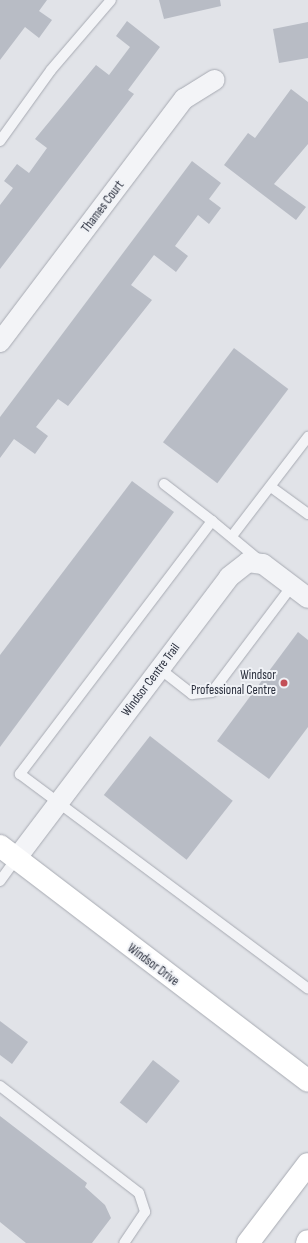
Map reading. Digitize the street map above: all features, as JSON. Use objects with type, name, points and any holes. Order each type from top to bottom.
[{"type":"street","name":"Thames Court","points":[[0,342],[184,99],[214,80]]},
{"type":"street","name":"Windsor Centre Trail","points":[[8,853],[59,803],[229,577],[248,562],[263,564]]},
{"type":"street","points":[[263,564],[308,598]]},
{"type":"street","name":"Windsor Drive","points":[[8,853],[308,1081]]},
{"type":"street","points":[[248,1243],[308,1164]]},
{"type":"lane","points":[[0,141],[51,70],[111,0]]},
{"type":"lane","points":[[232,536],[308,437]]},
{"type":"lane","points":[[164,484],[232,536],[263,564]]},
{"type":"lane","points":[[271,486],[308,514]]},
{"type":"lane","points":[[212,521],[20,774],[308,989]]},
{"type":"lane","points":[[160,669],[192,694],[212,692],[292,586]]},
{"type":"lane","points":[[0,881],[8,853]]},
{"type":"lane","points":[[0,1086],[139,1193],[146,1212],[124,1243]]},
{"type":"building","points":[[0,0],[47,0],[39,11],[52,20],[39,38],[25,27],[0,60]]},
{"type":"building","points":[[159,0],[220,0],[221,6],[164,19]]},
{"type":"building","points":[[127,21],[160,47],[128,90],[134,94],[0,269],[0,205],[13,188],[4,181],[17,164],[29,173],[47,148],[35,139],[96,65],[109,75],[130,47],[116,36]]},
{"type":"building","points":[[308,22],[308,58],[279,63],[273,29]]},
{"type":"building","points":[[291,89],[308,102],[308,144],[274,184],[306,207],[296,220],[224,165],[248,133],[255,138]]},
{"type":"building","points":[[192,161],[221,183],[209,199],[221,208],[209,224],[198,215],[175,246],[188,256],[176,272],[154,255],[131,285],[152,300],[68,406],[58,399],[36,427],[48,436],[35,454],[14,439],[0,458],[0,417]]},
{"type":"building","points":[[234,348],[288,389],[217,483],[163,442]]},
{"type":"building","points":[[132,481],[174,512],[0,747],[0,655]]},
{"type":"building","name":"Windsor Professional Centre","points":[[298,632],[308,640],[308,727],[269,779],[217,741]]},
{"type":"building","points":[[150,736],[233,801],[187,860],[104,795]]},
{"type":"building","points":[[0,1021],[28,1042],[12,1064],[0,1055]]},
{"type":"building","points":[[153,1060],[180,1081],[147,1123],[120,1103]]},
{"type":"building","points":[[0,1116],[87,1183],[85,1187],[105,1205],[111,1218],[92,1243],[26,1243],[0,1222]]},
{"type":"place","name":"Windsor Professional Centre","points":[[284,683]]}]
